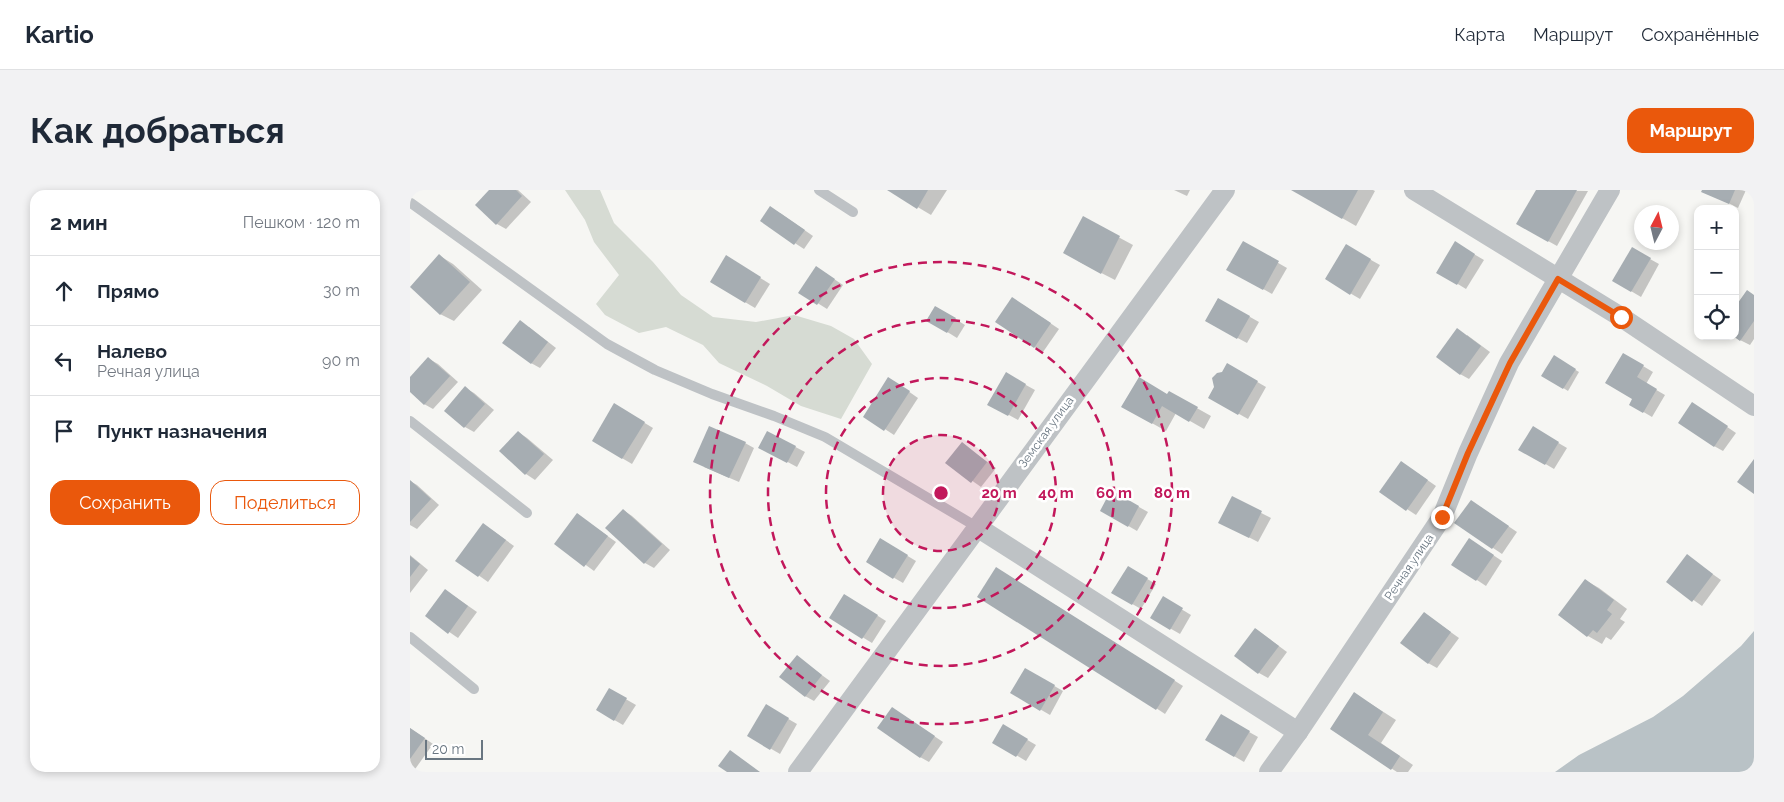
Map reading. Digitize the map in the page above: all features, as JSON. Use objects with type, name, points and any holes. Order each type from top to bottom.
[{"type":"street","name":"Земская улица","points":[[798,772],[1225,190]]},
{"type":"street","points":[[1414,190],[1662,344],[1754,406]]},
{"type":"street","name":"Речная улица","points":[[1269,772],[1298,732],[1442,517],[1468,453],[1510,363],[1610,190]]},
{"type":"street","points":[[977,527],[1298,732]]},
{"type":"lane","points":[[819,190],[853,212]]},
{"type":"lane","points":[[412,203],[607,344],[655,370],[825,437],[977,527]]},
{"type":"lane","points":[[410,421],[527,512]]},
{"type":"lane","points":[[410,637],[474,689]]},
{"type":"shaded area","points":[[565,190],[600,190],[614,223],[653,262],[681,295],[713,317],[756,322],[794,315],[831,326],[854,339],[872,364],[841,419],[801,406],[767,386],[719,363],[703,345],[666,327],[639,333],[605,315],[596,304],[619,275],[594,242],[585,220]]},
{"type":"shaded area","points":[[1754,631],[1754,772],[1555,772],[1579,755],[1653,717],[1683,696],[1741,646]]},
{"type":"building","points":[[489,190],[516,190],[522,196],[496,225],[475,205]]},
{"type":"building","points":[[887,190],[928,190],[917,209]]},
{"type":"building","points":[[1291,190],[1358,190],[1342,219]]},
{"type":"building","points":[[1536,190],[1577,190],[1548,242],[1516,224]]},
{"type":"building","points":[[1702,190],[1735,190],[1729,204],[1701,192]]},
{"type":"building","points":[[770,206],[805,230],[794,245],[760,221]]},
{"type":"building","points":[[1083,216],[1120,236],[1101,274],[1063,253]]},
{"type":"building","points":[[1243,241],[1279,261],[1263,290],[1226,270]]},
{"type":"building","points":[[1455,241],[1475,254],[1457,285],[1436,273]]},
{"type":"building","points":[[1346,244],[1371,259],[1350,295],[1325,279]]},
{"type":"building","points":[[1632,247],[1634,250],[1651,258],[1631,292],[1612,281]]},
{"type":"building","points":[[439,254],[470,282],[440,315],[410,287]]},
{"type":"building","points":[[726,255],[761,277],[745,303],[710,282]]},
{"type":"building","points":[[816,266],[835,279],[817,305],[798,293]]},
{"type":"building","points":[[1747,290],[1754,295],[1754,321],[1740,341],[1739,340],[1739,301]]},
{"type":"building","points":[[1012,297],[1051,323],[1034,348],[995,322]]},
{"type":"building","points":[[1218,298],[1250,316],[1237,339],[1205,321]]},
{"type":"building","points":[[935,306],[956,318],[947,333],[926,321]]},
{"type":"building","points":[[520,320],[548,342],[531,364],[502,343]]},
{"type":"building","points":[[1457,328],[1481,346],[1460,375],[1436,357]]},
{"type":"building","points":[[1623,353],[1644,365],[1637,377],[1657,389],[1643,413],[1629,405],[1632,399],[1605,383]]},
{"type":"building","points":[[1554,355],[1576,369],[1563,389],[1541,376]]},
{"type":"building","points":[[428,357],[450,376],[424,405],[410,392],[410,377]]},
{"type":"building","points":[[1227,363],[1258,381],[1238,415],[1208,398],[1214,387],[1212,378],[1217,373],[1222,372]]},
{"type":"building","points":[[1006,372],[1026,384],[1008,416],[987,405]]},
{"type":"building","points":[[888,377],[910,391],[884,431],[863,417]]},
{"type":"building","points":[[1139,377],[1167,394],[1169,391],[1198,407],[1189,422],[1162,406],[1152,424],[1121,407]]},
{"type":"building","points":[[465,386],[485,404],[464,428],[444,411]]},
{"type":"building","points":[[1692,402],[1728,426],[1714,447],[1678,423]]},
{"type":"building","points":[[614,403],[645,422],[622,459],[592,441]]},
{"type":"building","points":[[709,426],[746,442],[729,478],[693,462]]},
{"type":"building","points":[[1533,426],[1559,442],[1545,465],[1518,450]]},
{"type":"building","points":[[518,431],[544,454],[525,475],[499,451]]},
{"type":"building","points":[[767,431],[796,446],[787,463],[758,448]]},
{"type":"building","points":[[962,442],[987,462],[971,483],[945,463]]},
{"type":"building","points":[[1754,459],[1754,494],[1737,482]]},
{"type":"building","points":[[1401,461],[1428,480],[1406,511],[1379,492]]},
{"type":"building","points":[[410,480],[431,499],[410,522]]},
{"type":"building","points":[[1111,490],[1139,506],[1128,527],[1100,511]]},
{"type":"building","points":[[1232,496],[1262,511],[1249,538],[1218,523]]},
{"type":"building","points":[[1471,500],[1509,526],[1492,549],[1454,523]]},
{"type":"building","points":[[623,509],[662,544],[644,564],[605,528]]},
{"type":"building","points":[[577,513],[608,536],[584,567],[554,544]]},
{"type":"building","points":[[483,523],[506,540],[478,577],[455,561]]},
{"type":"building","points":[[880,538],[908,555],[893,579],[866,562]]},
{"type":"building","points":[[1469,538],[1494,555],[1476,581],[1451,565]]},
{"type":"building","points":[[1687,554],[1713,574],[1692,602],[1666,582]]},
{"type":"building","points":[[410,556],[420,564],[410,577]]},
{"type":"building","points":[[1128,566],[1148,578],[1132,605],[1111,593]]},
{"type":"building","points":[[996,567],[1175,680],[1156,710],[977,597]]},
{"type":"building","points":[[1585,579],[1614,600],[1607,610],[1612,614],[1597,633],[1593,630],[1587,637],[1558,615]]},
{"type":"building","points":[[445,589],[468,606],[448,634],[425,616]]},
{"type":"building","points":[[844,594],[878,615],[862,639],[829,618]]},
{"type":"building","points":[[1163,596],[1183,608],[1170,630],[1150,618]]},
{"type":"building","points":[[1424,612],[1451,632],[1428,664],[1400,643]]},
{"type":"building","points":[[1255,628],[1279,646],[1258,674],[1234,656]]},
{"type":"building","points":[[797,655],[822,675],[805,697],[779,677]]},
{"type":"building","points":[[1025,668],[1055,685],[1040,711],[1010,693]]},
{"type":"building","points":[[609,688],[627,698],[614,721],[596,710]]},
{"type":"building","points":[[1354,692],[1383,712],[1368,735],[1400,756],[1391,770],[1330,729]]},
{"type":"building","points":[[766,704],[789,718],[770,750],[747,736]]},
{"type":"building","points":[[892,707],[935,736],[920,758],[877,728]]},
{"type":"building","points":[[1221,714],[1250,731],[1234,757],[1205,740]]},
{"type":"building","points":[[1003,724],[1028,739],[1016,757],[992,743]]},
{"type":"building","points":[[410,728],[425,738],[410,759]]},
{"type":"building","points":[[730,750],[760,772],[727,772],[718,766]]},
{"type":"route","points":[[1442,517],[1468,453],[1510,363],[1558,279],[1621,317]]}]
